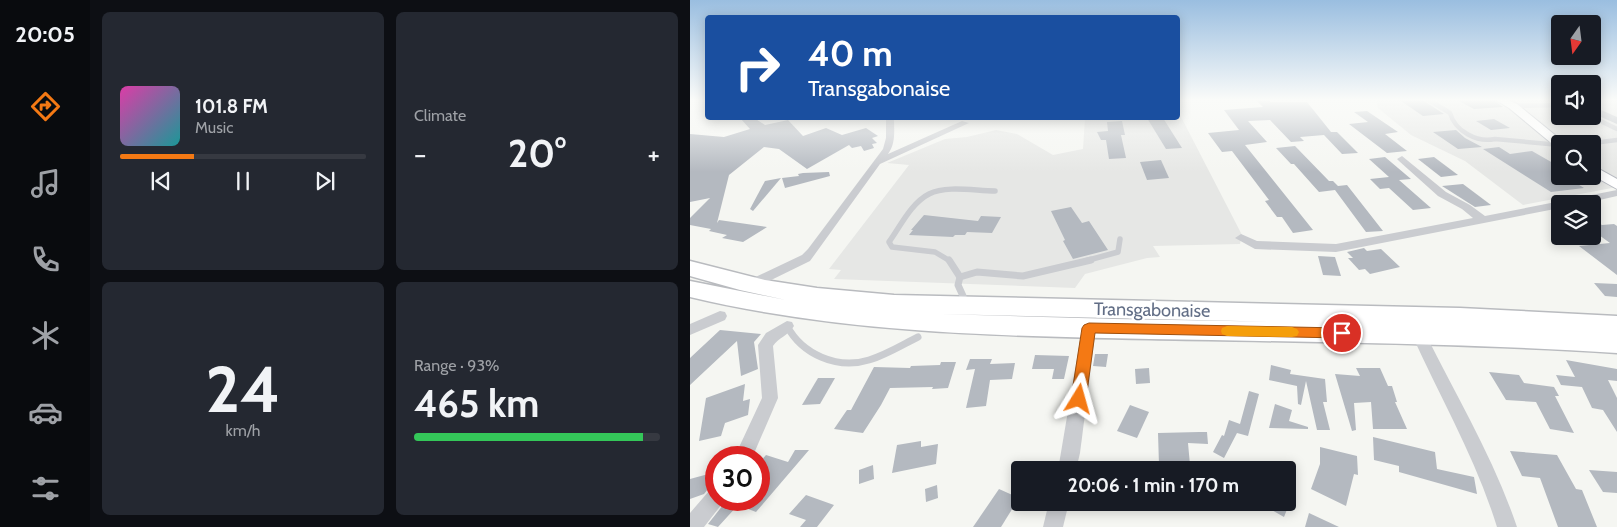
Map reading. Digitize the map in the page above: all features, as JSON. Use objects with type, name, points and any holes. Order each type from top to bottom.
[{"type":"highway","name":"Transgabonaise","points":[[690,268],[752,284],[830,298],[908,304],[1460,317],[1617,325]]},
{"type":"highway","name":"Transgabonaise","points":[[690,289],[776,308],[853,317],[960,324],[1420,335],[1617,343]]},
{"type":"street","points":[[752,284],[806,258],[812,252],[887,149],[890,138],[890,124]]},
{"type":"street","points":[[878,162],[964,124]]},
{"type":"street","points":[[1535,124],[1551,137]]},
{"type":"street","points":[[1402,159],[1442,194],[1466,207],[1484,221]]},
{"type":"street","points":[[1601,175],[1617,185]]},
{"type":"street","points":[[1601,196],[1617,193]]},
{"type":"street","points":[[1241,238],[1255,245],[1336,248],[1551,207]]},
{"type":"street","points":[[690,330],[720,316]]},
{"type":"street","points":[[748,446],[770,398],[765,345],[771,337],[787,326]]},
{"type":"street","points":[[1069,461],[1089,328]]},
{"type":"street","points":[[1420,335],[1436,372],[1480,454],[1507,527]]},
{"type":"street","points":[[696,521],[705,511]]},
{"type":"street","points":[[1053,527],[1057,511]]},
{"type":"lane","points":[[1454,124],[1485,141],[1496,139],[1551,143]]},
{"type":"lane","points":[[1601,142],[1617,140]]},
{"type":"lane","points":[[963,296],[958,285],[960,277],[949,259],[942,253],[892,247],[889,242],[918,204],[929,194],[942,191],[995,191]]},
{"type":"lane","points":[[960,277],[977,272],[1023,276],[1112,256],[1118,252],[1120,239]]},
{"type":"lane","points":[[787,326],[792,338],[812,355],[827,361],[871,360],[918,337]]},
{"type":"shaded area","points":[[1085,124],[1184,124],[1242,235],[1240,244],[1153,246],[1160,257],[1147,258],[1085,274],[1075,288],[834,279],[841,270],[829,269],[909,165],[887,163],[945,139],[967,137],[996,130],[1017,134],[1053,155],[1083,149]]},
{"type":"shaded area","points":[[1397,124],[1617,124],[1617,187],[1575,195],[1551,195],[1551,200],[1523,205],[1465,161],[1411,135]]},
{"type":"building","points":[[745,124],[791,124],[803,136],[826,128],[842,135],[866,128],[878,136],[872,138],[877,143],[872,144],[874,148],[864,151],[861,146],[852,148],[849,145],[807,169],[779,149],[764,147],[729,175],[717,223],[719,220],[767,227],[743,242],[722,238],[727,235],[709,231],[711,229],[690,225],[690,218],[710,198],[690,202],[690,134],[724,137],[750,129]]},
{"type":"building","points":[[1107,124],[1123,124],[1125,135],[1121,135],[1126,158],[1109,159],[1106,140],[1101,140],[1097,132],[1108,131]]},
{"type":"building","points":[[1150,124],[1167,124],[1182,148],[1166,149]]},
{"type":"building","points":[[1234,124],[1250,124],[1267,142],[1245,145],[1313,230],[1293,233],[1282,217],[1277,217],[1265,201],[1269,200],[1232,151],[1222,152],[1208,133],[1239,130]]},
{"type":"building","points":[[1273,124],[1324,124],[1331,132],[1337,132],[1358,153],[1342,154],[1324,135],[1300,137],[1304,141],[1291,142]]},
{"type":"building","points":[[1349,124],[1386,124],[1398,132],[1385,134],[1407,151],[1387,153]]},
{"type":"building","points":[[1480,124],[1502,124],[1510,128],[1491,130]]},
{"type":"building","points":[[1456,130],[1465,138],[1482,147],[1458,149],[1433,132]]},
{"type":"building","points":[[1295,146],[1329,181],[1333,181],[1338,186],[1347,185],[1383,231],[1366,232],[1335,190],[1319,192],[1294,164],[1291,164],[1276,148]]},
{"type":"building","points":[[1499,147],[1510,154],[1532,151],[1551,162],[1551,185],[1579,185],[1584,188],[1551,192],[1483,149]]},
{"type":"building","points":[[1385,157],[1411,179],[1399,180],[1431,208],[1413,210],[1389,188],[1380,189],[1370,179],[1389,177],[1369,159]]},
{"type":"building","points":[[1434,157],[1458,175],[1441,177],[1418,159]]},
{"type":"building","points":[[1161,160],[1169,178],[1147,180],[1140,162]]},
{"type":"building","points":[[829,172],[830,176],[785,188],[782,178],[799,176],[798,174],[803,173]]},
{"type":"building","points":[[781,178],[753,211],[750,209],[765,181]]},
{"type":"building","points":[[1463,184],[1491,205],[1475,207],[1442,186]]},
{"type":"building","points":[[1071,207],[1082,223],[1089,221],[1108,250],[1073,259],[1063,241],[1065,240],[1051,211]]},
{"type":"building","points":[[924,215],[978,221],[981,216],[1001,217],[992,233],[967,232],[965,235],[955,235],[953,237],[909,235]]},
{"type":"building","points":[[1601,224],[1614,224],[1617,226],[1617,275],[1579,246],[1610,243],[1601,236]]},
{"type":"building","points":[[1364,248],[1367,251],[1381,249],[1400,267],[1370,274],[1365,269],[1359,270],[1348,258],[1353,258],[1347,252]]},
{"type":"building","points":[[1318,256],[1335,257],[1341,276],[1323,275]]},
{"type":"building","points":[[1594,283],[1617,284],[1617,297],[1605,296]]},
{"type":"building","points":[[720,330],[761,334],[754,342],[758,369],[741,376],[737,341],[690,385],[690,358]]},
{"type":"building","points":[[1095,354],[1108,354],[1106,367],[1093,366]]},
{"type":"building","points":[[1035,355],[1069,356],[1064,379],[1052,379],[1054,369],[1032,369]]},
{"type":"building","points":[[970,359],[992,359],[990,364],[1015,363],[1012,379],[990,380],[986,406],[966,408],[975,369],[966,370]]},
{"type":"building","points":[[1566,360],[1617,369],[1617,381],[1608,380],[1617,398],[1617,432],[1603,410],[1592,408],[1582,387],[1561,385],[1556,375],[1575,377]]},
{"type":"building","points":[[941,362],[956,362],[948,388],[890,388],[863,433],[834,429],[847,410],[851,410],[874,367],[910,368],[911,366],[940,365]]},
{"type":"building","points":[[1271,365],[1291,370],[1290,374],[1325,379],[1327,402],[1323,402],[1330,430],[1317,430],[1306,381],[1301,405],[1298,404],[1297,386],[1269,380]]},
{"type":"building","points":[[1149,368],[1150,383],[1136,384],[1135,369]]},
{"type":"building","points":[[1356,368],[1380,368],[1388,386],[1392,386],[1397,402],[1395,402],[1407,429],[1373,429],[1371,402],[1354,403],[1356,430],[1352,431],[1335,374],[1360,376]]},
{"type":"building","points":[[1489,372],[1519,375],[1524,383],[1554,387],[1559,396],[1555,396],[1574,433],[1550,429],[1536,402],[1506,400]]},
{"type":"building","points":[[818,378],[835,378],[820,404],[802,405]]},
{"type":"building","points":[[745,384],[743,401],[750,399],[748,415],[725,423],[721,436],[699,441],[706,398]]},
{"type":"building","points":[[1249,391],[1259,394],[1248,436],[1237,433],[1224,458],[1213,452],[1222,435],[1224,436],[1229,420],[1240,424]]},
{"type":"building","points":[[1275,404],[1292,410],[1289,421],[1308,427],[1308,429],[1269,428]]},
{"type":"building","points":[[1130,405],[1149,412],[1137,438],[1117,431]]},
{"type":"building","points":[[1207,432],[1208,444],[1188,443],[1190,461],[1159,461],[1158,433]]},
{"type":"building","points":[[1373,437],[1435,452],[1437,469],[1474,477],[1477,494],[1399,472],[1399,466],[1374,460]]},
{"type":"building","points":[[921,441],[921,447],[938,444],[936,464],[892,473],[897,445]]},
{"type":"building","points":[[1320,447],[1357,456],[1358,475],[1354,474],[1346,506],[1311,489],[1320,464]]},
{"type":"building","points":[[795,450],[809,450],[770,496],[770,456],[788,462]]},
{"type":"building","points":[[1510,451],[1557,455],[1576,489],[1582,490],[1597,527],[1558,527],[1540,478],[1522,476]]},
{"type":"building","points":[[873,465],[874,479],[859,484],[859,470]]},
{"type":"building","points":[[1589,470],[1617,472],[1617,493],[1603,492]]},
{"type":"building","points":[[705,475],[704,494],[690,499],[690,479]]},
{"type":"building","points":[[937,485],[938,498],[926,502],[925,489]]},
{"type":"building","points":[[999,489],[1011,494],[1011,511],[1001,527],[973,527]]},
{"type":"building","points":[[806,495],[834,505],[817,527],[800,527],[806,520],[789,514]]},
{"type":"building","points":[[718,511],[733,511],[718,527],[708,524]]},
{"type":"building","points":[[1274,511],[1286,511],[1284,517]]},
{"type":"building","points":[[1309,513],[1339,527],[1305,527]]},
{"type":"slow traffic","points":[[1227,331],[1292,332]]},
{"type":"route","points":[[1079,399],[1089,328],[1342,333]]}]
